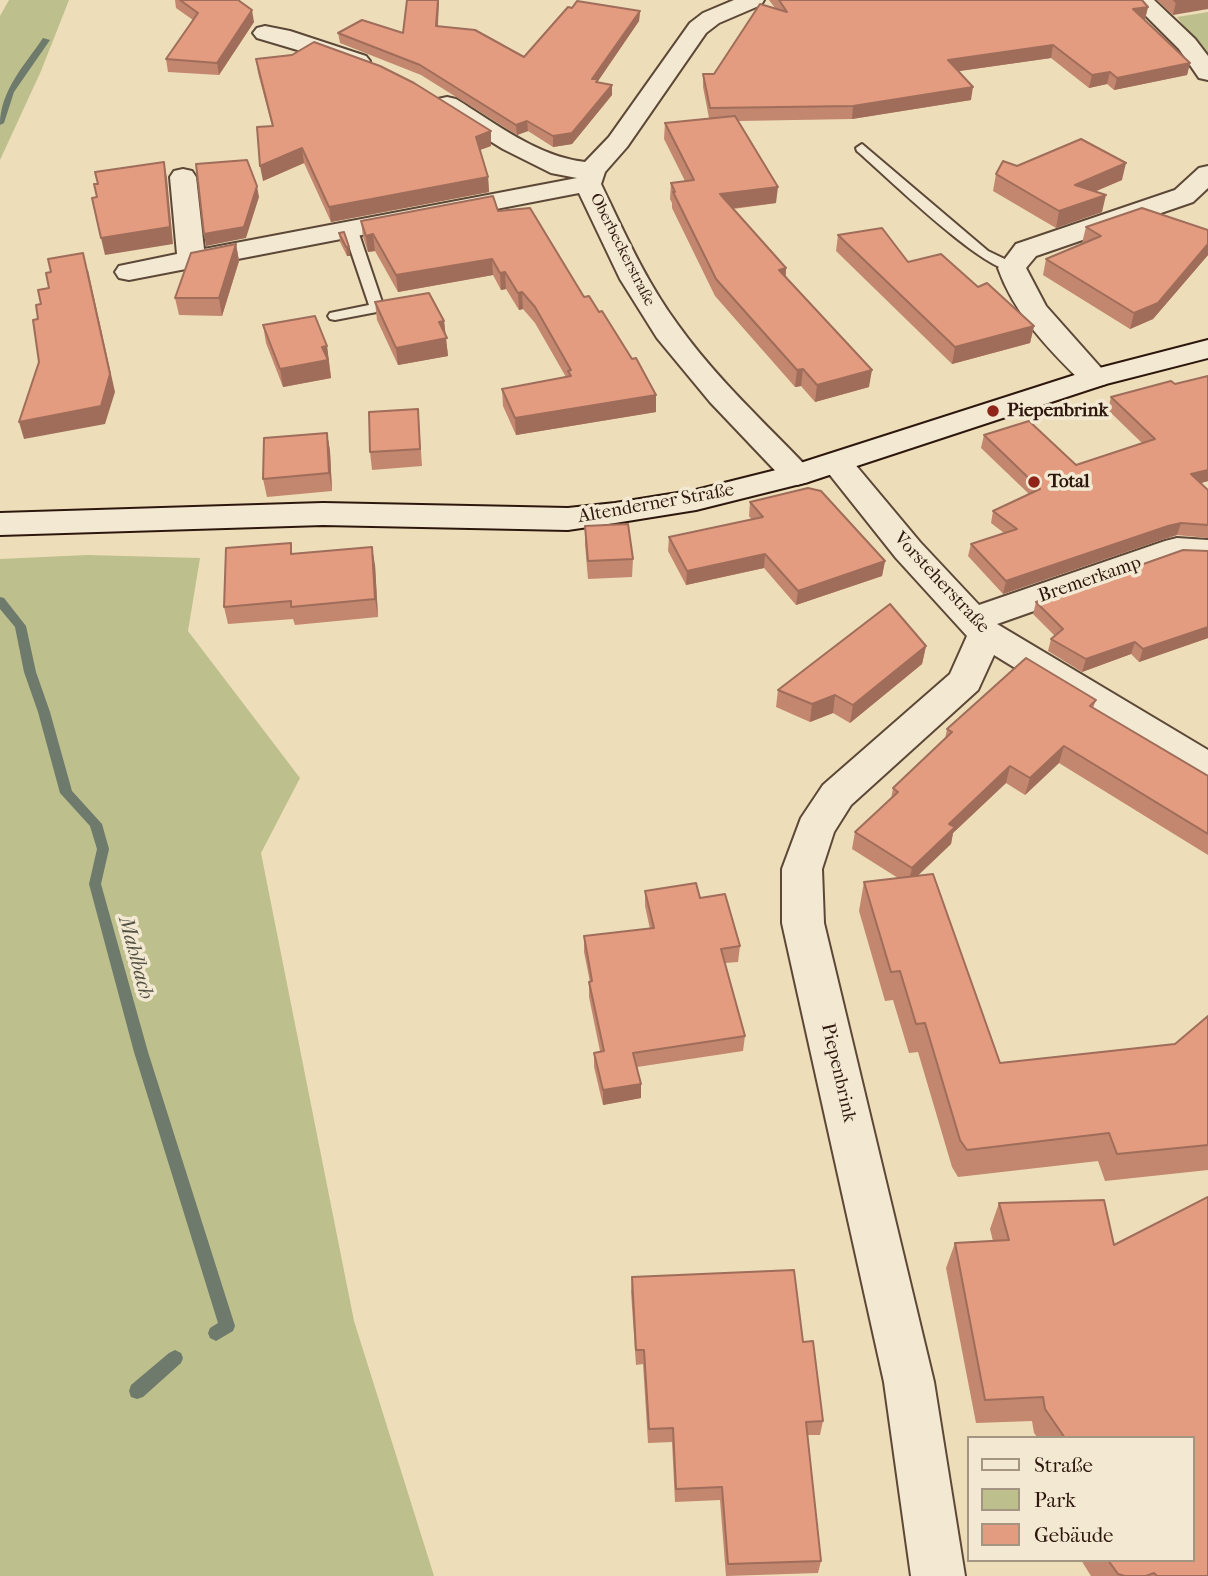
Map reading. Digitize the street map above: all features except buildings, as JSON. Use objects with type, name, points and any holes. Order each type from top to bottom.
[{"type":"street","name":"Oberbeckerstraße","points":[[753,0],[711,18],[698,28],[618,142],[590,177],[650,307],[680,350],[710,386],[797,475]]},
{"type":"street","points":[[1141,0],[1186,44],[1208,73]]},
{"type":"street","points":[[265,33],[282,36],[382,70]]},
{"type":"street","points":[[424,89],[512,144],[560,167],[590,177]]},
{"type":"street","points":[[1095,378],[1069,354],[1016,282],[1012,268],[1026,250],[1184,196],[1208,174]]},
{"type":"street","points":[[183,177],[191,260]]},
{"type":"street","points":[[129,272],[467,205],[590,177]]},
{"type":"street","name":"Altenderner Straße","points":[[0,524],[335,513],[568,519],[696,500],[797,475],[1095,378],[1208,349]]},
{"type":"street","name":"Vorsteherstraße","points":[[837,463],[908,550],[979,627],[1208,768]]},
{"type":"street","name":"Bremerkamp","points":[[979,627],[1177,550],[1208,551]]},
{"type":"street","name":"Piepenbrink","points":[[937,1576],[909,1382],[803,923],[802,869],[815,829],[837,795],[965,681],[979,627]]},
{"type":"lane","points":[[862,148],[983,254],[1012,268]]},
{"type":"lane","points":[[335,316],[377,307],[350,228]]},
{"type":"green space","points":[[9,0],[69,0],[41,71],[0,160],[0,16]]},
{"type":"green space","points":[[1208,12],[1208,58],[1177,17]]},
{"type":"green space","points":[[87,555],[200,558],[188,631],[300,778],[261,853],[354,1321],[434,1576],[0,1576],[0,559]]},
{"type":"waterway","name":"Mahlbach","points":[[0,123],[10,92],[46,40]]},
{"type":"waterway","name":"Mahlbach","points":[[0,601],[20,626],[30,672],[66,793],[96,824],[103,849],[95,884],[141,1052],[227,1326],[216,1333]]},
{"type":"waterway","name":"Mahlbach","points":[[137,1391],[175,1358]]},
{"type":"place","name":"Piepenbrink","points":[[993,411]]},
{"type":"place","name":"Total","points":[[1034,482]]}]
